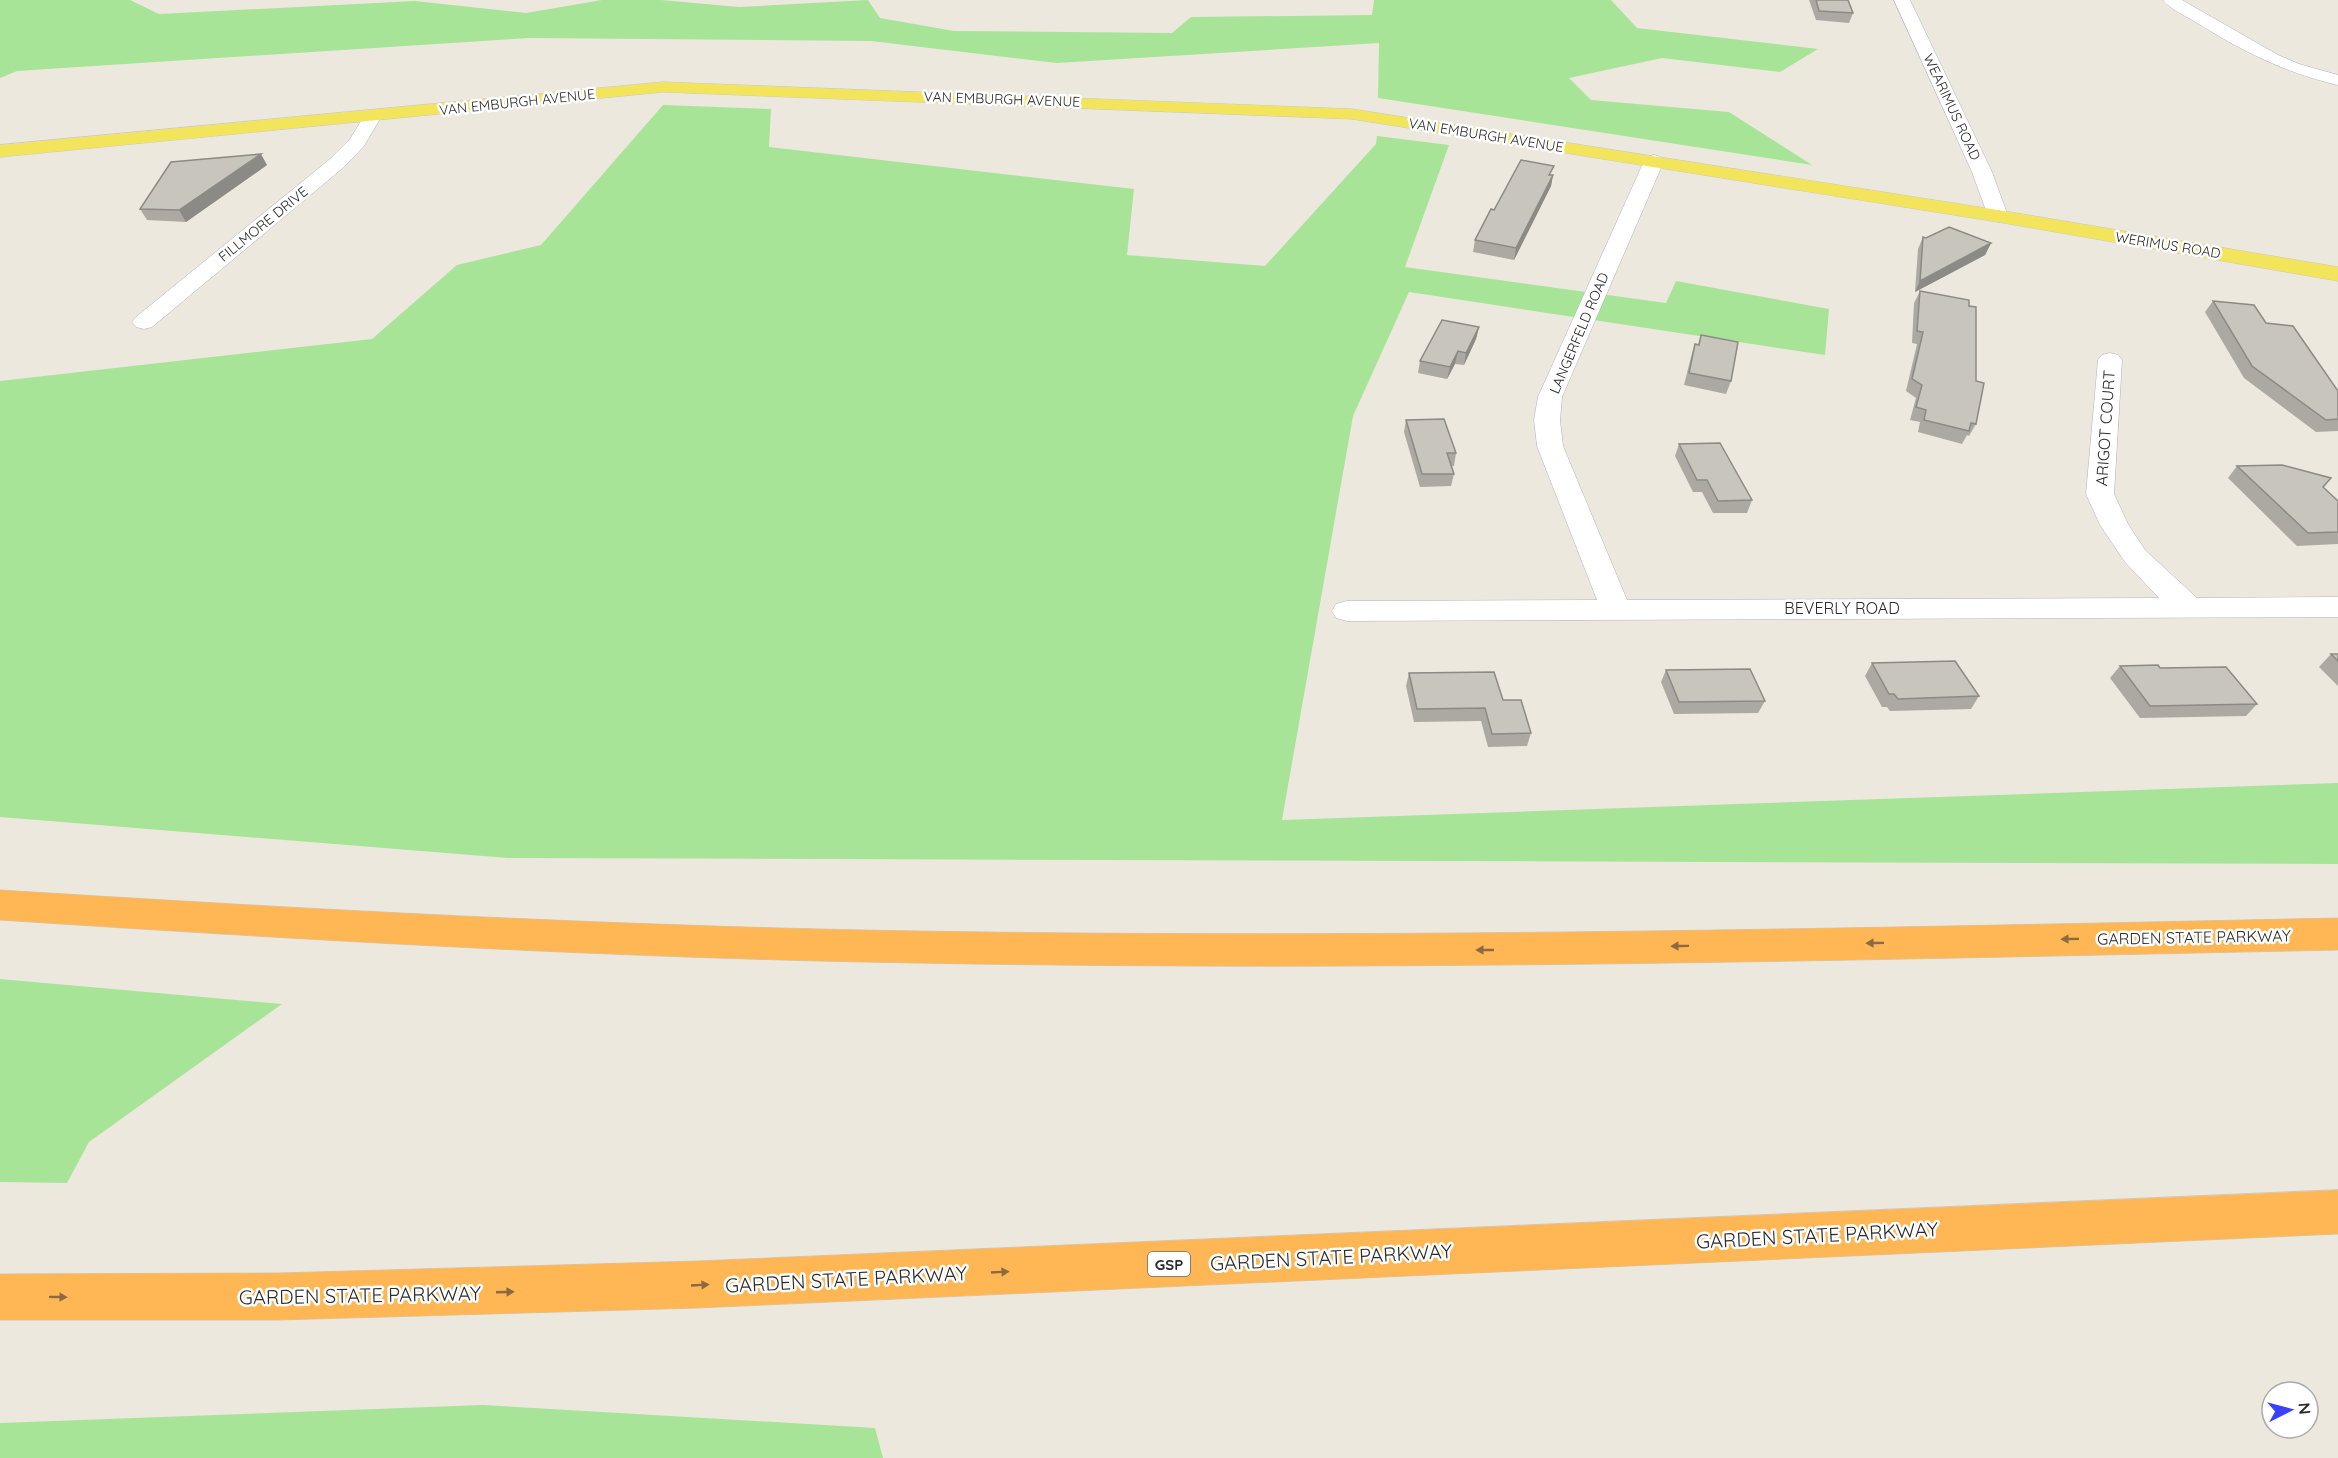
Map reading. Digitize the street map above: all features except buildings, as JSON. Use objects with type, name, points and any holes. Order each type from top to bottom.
[{"type":"highway","name":"GARDEN STATE PARKWAY","points":[[0,905],[591,936],[1040,950],[1484,950],[2338,934]]},
{"type":"highway","name":"GARDEN STATE PARKWAY","points":[[0,1297],[411,1295],[691,1286],[2338,1212]]},
{"type":"main road","name":"VAN EMBURGH AVENUE","points":[[0,151],[690,86],[1352,114],[1998,216]]},
{"type":"main road","name":"WERIMUS ROAD","points":[[1998,216],[2338,274]]},
{"type":"street","name":"WEARIMUS ROAD","points":[[1902,0],[1982,172],[1998,216]]},
{"type":"street","points":[[2171,0],[2267,58],[2305,72],[2338,80]]},
{"type":"street","name":"FILLMORE DRIVE","points":[[144,322],[336,163],[357,142],[372,117]]},
{"type":"street","name":"LANGERFELD ROAD","points":[[1616,609],[1550,446],[1547,420],[1550,397],[1654,161]]},
{"type":"street","name":"ARIGOT COURT","points":[[2110,360],[2100,494],[2114,525],[2135,556],[2165,587],[2189,607]]},
{"type":"street","name":"BEVERLY ROAD","points":[[1347,611],[2338,607]]},
{"type":"green space","points":[[0,0],[130,0],[159,14],[415,1],[526,13],[602,0],[661,0],[739,7],[868,0],[880,18],[954,31],[1172,33],[1191,17],[1372,15],[1374,0],[1611,0],[1637,28],[1818,49],[1780,72],[1662,58],[1569,78],[1591,100],[1729,112],[1812,165],[1378,98],[1379,43],[1057,63],[871,41],[529,38],[17,71],[0,78]]},
{"type":"green space","points":[[663,105],[771,109],[769,147],[1134,189],[1127,255],[1265,266],[1376,144],[1377,136],[1449,145],[1405,267],[1666,303],[1676,281],[1829,309],[1825,355],[1409,292],[1353,416],[1282,820],[2338,783],[2338,864],[508,858],[0,817],[0,381],[372,339],[457,265],[541,245]]},
{"type":"green space","points":[[0,979],[282,1004],[89,1142],[67,1183],[0,1182]]},
{"type":"green space","points":[[483,1405],[875,1428],[883,1458],[0,1458],[0,1423]]}]
